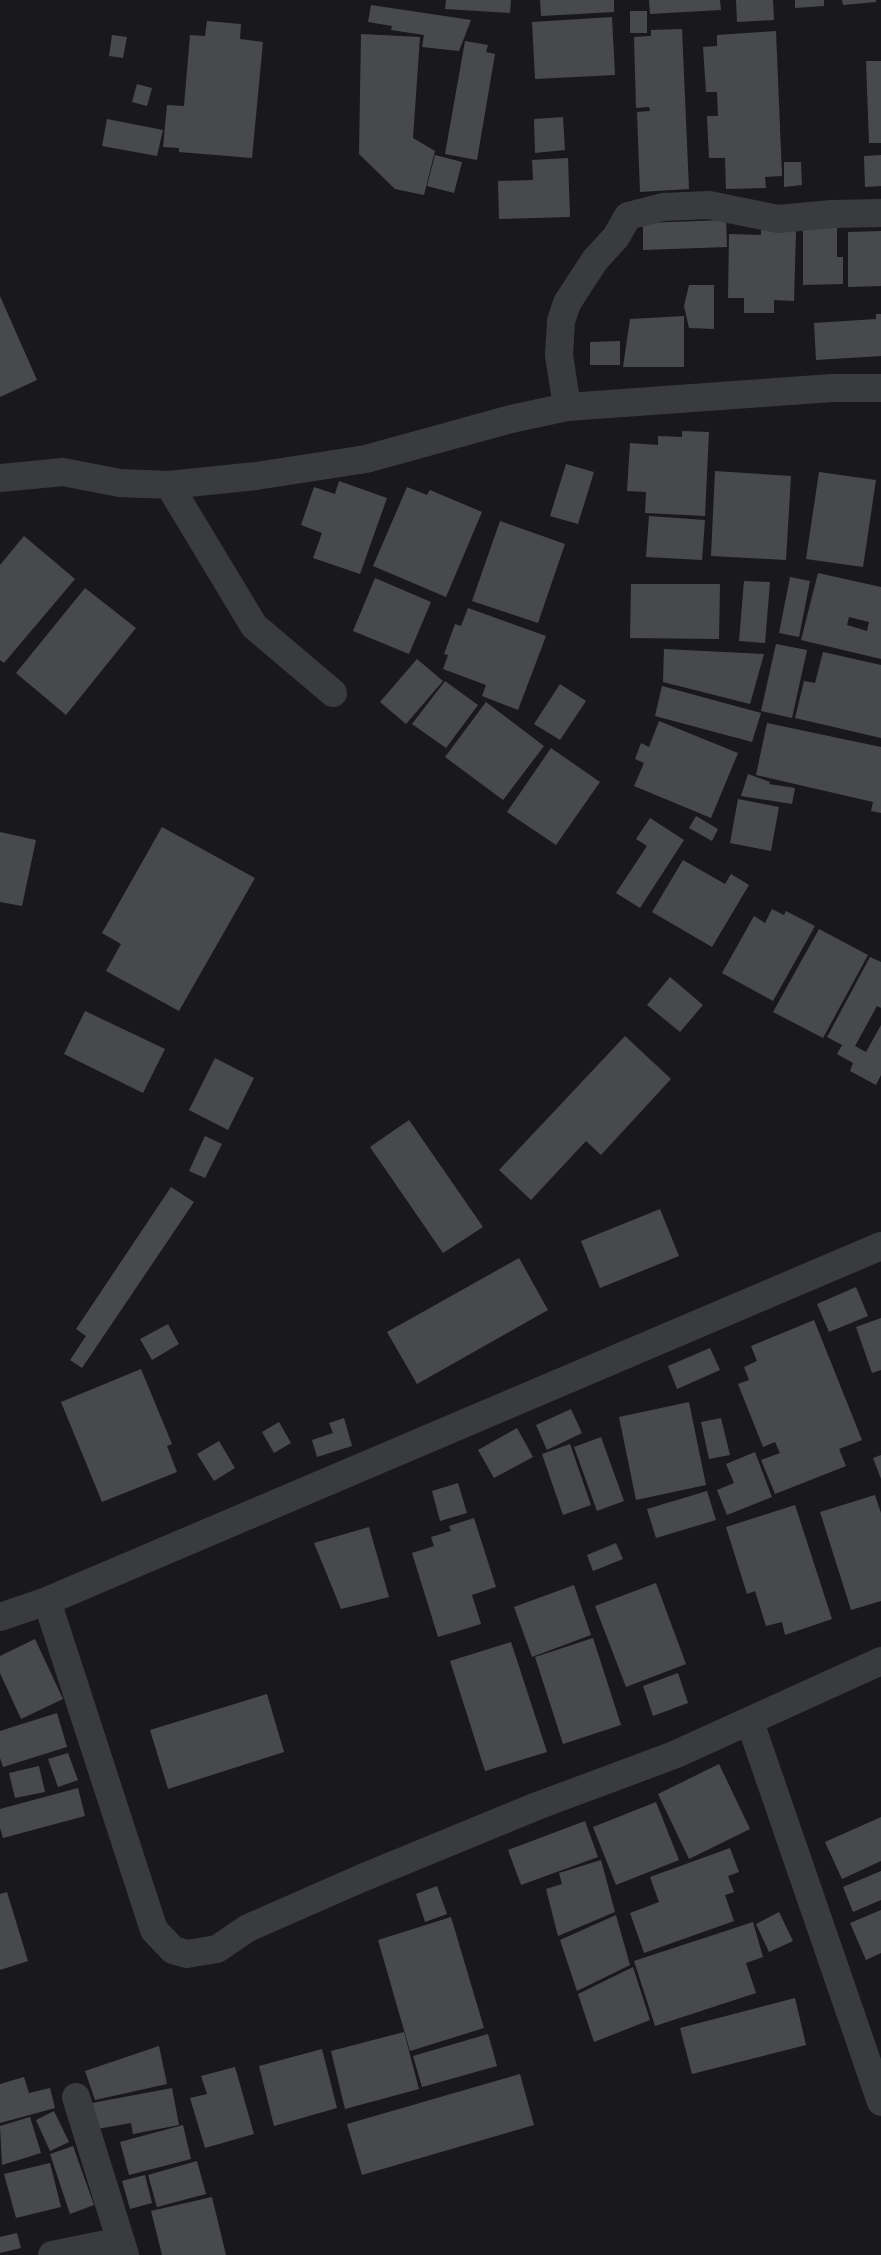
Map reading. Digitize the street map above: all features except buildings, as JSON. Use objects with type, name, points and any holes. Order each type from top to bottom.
[{"type":"street","points":[[566,407],[560,355],[561,321],[567,303],[595,260],[616,237],[628,216],[663,206],[709,205],[778,219],[832,214],[881,213]]},
{"type":"street","points":[[0,478],[63,472],[120,483],[169,485],[256,476],[366,460],[511,419],[566,407],[832,388],[881,388]]},
{"type":"street","points":[[169,485],[254,626],[334,693]]},
{"type":"street","points":[[0,1617],[47,1601],[881,1246]]},
{"type":"street","points":[[47,1601],[154,1930],[173,1950],[188,1954],[216,1949],[248,1928],[362,1878],[537,1806],[674,1755],[881,1661]]},
{"type":"street","points":[[750,1722],[881,2102]]},
{"type":"street","points":[[52,2255],[123,2248],[76,2097]]}]
